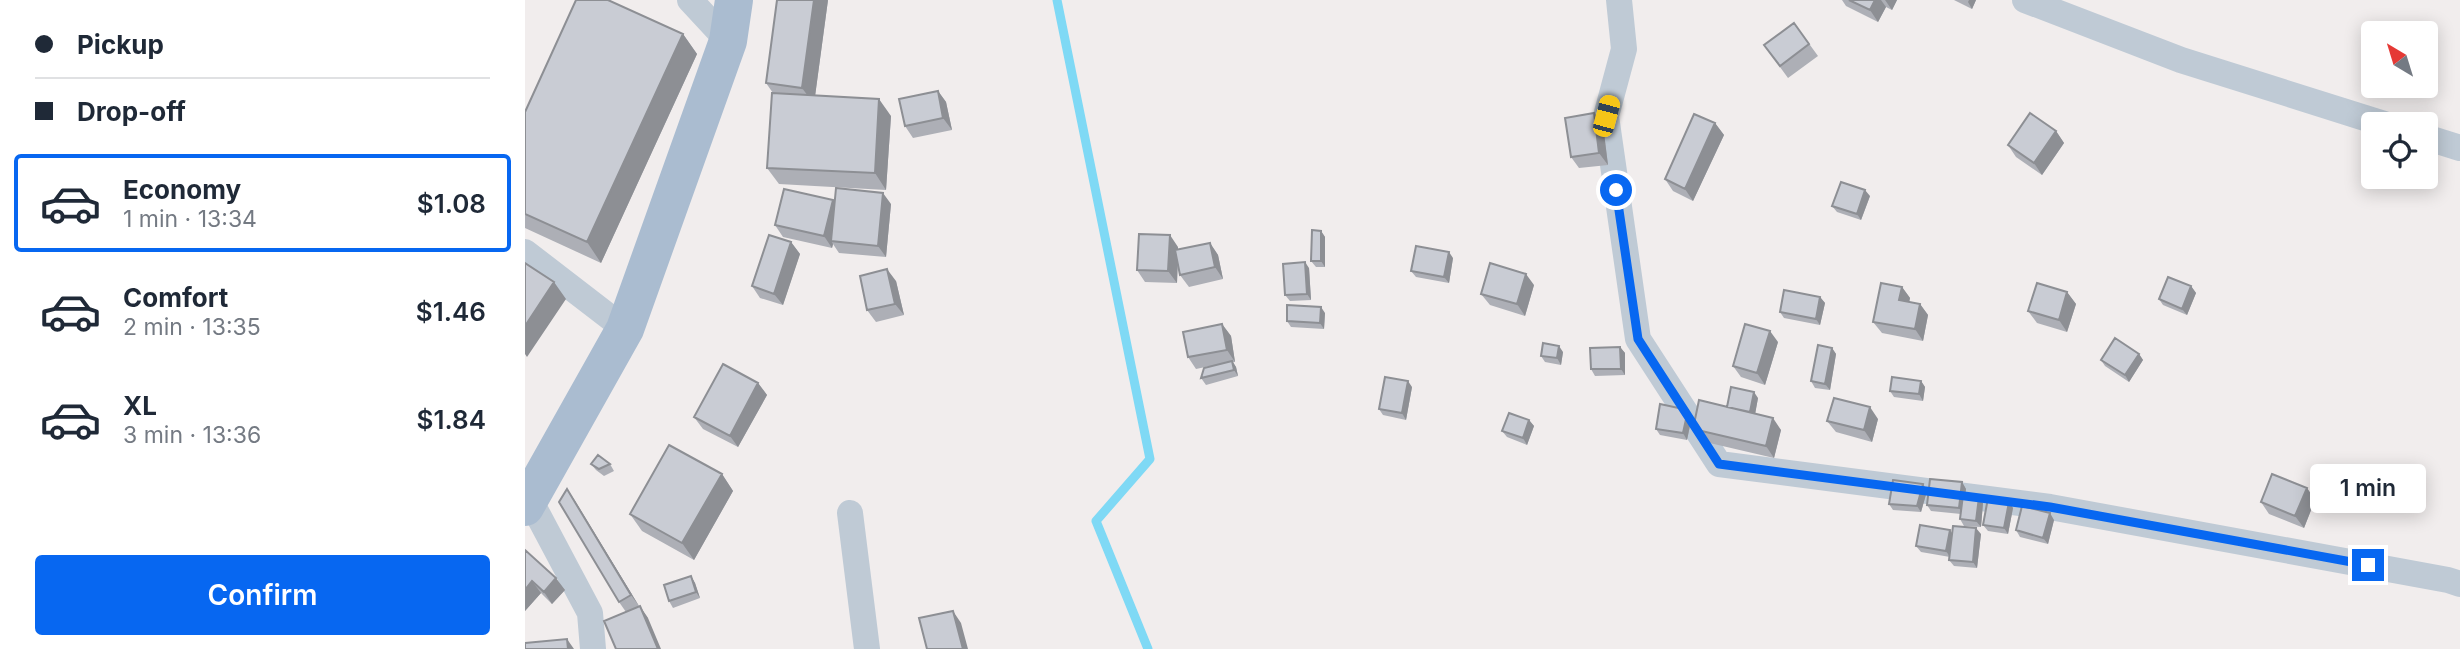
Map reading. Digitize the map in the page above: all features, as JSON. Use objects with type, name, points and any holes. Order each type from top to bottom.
[{"type":"main road","points":[[528,503],[625,329],[728,41],[734,0]]},
{"type":"street","points":[[690,0],[728,41]]},
{"type":"street","points":[[1619,0],[1624,49],[1606,116],[1638,339],[1719,464],[2050,507],[2460,584]]},
{"type":"street","points":[[2025,0],[2181,60],[2361,117]]},
{"type":"street","points":[[2438,141],[2460,148]]},
{"type":"street","points":[[525,252],[625,329]]},
{"type":"street","points":[[528,503],[590,613],[593,649]]},
{"type":"street","points":[[850,513],[867,649]]},
{"type":"building","points":[[576,0],[608,0],[683,34],[587,242],[525,214],[525,112]]},
{"type":"building","points":[[777,0],[814,0],[802,88],[766,83]]},
{"type":"building","points":[[1849,0],[1875,0],[1870,10]]},
{"type":"building","points":[[1794,23],[1809,44],[1780,66],[1764,45]]},
{"type":"building","points":[[938,91],[943,118],[905,126],[899,99]]},
{"type":"building","points":[[772,93],[879,99],[875,173],[767,168]]},
{"type":"building","points":[[1594,113],[1599,153],[1571,157],[1565,118]]},
{"type":"building","points":[[2030,113],[2056,131],[2034,163],[2008,145]]},
{"type":"building","points":[[1694,114],[1715,123],[1685,189],[1665,179]]},
{"type":"building","points":[[1841,182],[1865,190],[1857,214],[1832,206]]},
{"type":"building","points":[[836,188],[883,193],[878,246],[831,241]]},
{"type":"building","points":[[784,189],[833,200],[824,236],[775,225]]},
{"type":"building","points":[[1312,230],[1321,231],[1321,261],[1311,261]]},
{"type":"building","points":[[1139,234],[1170,235],[1168,271],[1137,270]]},
{"type":"building","points":[[769,235],[791,242],[774,294],[752,286]]},
{"type":"building","points":[[1210,243],[1215,267],[1180,275],[1175,250]]},
{"type":"building","points":[[1416,246],[1449,252],[1444,277],[1411,271]]},
{"type":"building","points":[[1305,262],[1307,294],[1285,295],[1283,264]]},
{"type":"building","points":[[525,263],[554,282],[525,326]]},
{"type":"building","points":[[1490,263],[1526,274],[1517,304],[1481,294]]},
{"type":"building","points":[[887,269],[895,304],[867,310],[860,276]]},
{"type":"building","points":[[2168,277],[2191,286],[2182,309],[2159,299]]},
{"type":"building","points":[[1881,283],[1902,287],[1899,300],[1920,304],[1915,329],[1873,322]]},
{"type":"building","points":[[2037,283],[2067,292],[2059,320],[2028,311]]},
{"type":"building","points":[[1784,290],[1820,297],[1816,319],[1780,312]]},
{"type":"building","points":[[1287,305],[1321,307],[1320,323],[1287,321]]},
{"type":"building","points":[[1222,324],[1227,350],[1188,357],[1183,332]]},
{"type":"building","points":[[1745,324],[1770,331],[1757,373],[1733,366]]},
{"type":"building","points":[[2115,338],[2139,354],[2125,375],[2101,360]]},
{"type":"building","points":[[1543,343],[1559,346],[1557,358],[1541,356]]},
{"type":"building","points":[[1818,345],[1832,348],[1825,384],[1811,381]]},
{"type":"building","points":[[1620,347],[1621,369],[1591,369],[1590,348]]},
{"type":"building","points":[[1232,361],[1234,370],[1201,378],[1204,368]]},
{"type":"building","points":[[723,364],[758,383],[730,436],[694,417]]},
{"type":"building","points":[[1385,377],[1408,381],[1402,413],[1379,409]]},
{"type":"building","points":[[1892,377],[1921,381],[1919,394],[1890,391]]},
{"type":"building","points":[[1731,387],[1754,392],[1750,412],[1727,407]]},
{"type":"building","points":[[1834,398],[1870,407],[1864,430],[1827,421]]},
{"type":"building","points":[[1699,400],[1773,418],[1766,446],[1693,429]]},
{"type":"building","points":[[1660,404],[1688,410],[1683,433],[1656,429]]},
{"type":"building","points":[[1509,413],[1529,420],[1523,438],[1502,431]]},
{"type":"building","points":[[669,445],[722,474],[682,543],[630,514]]},
{"type":"building","points":[[598,455],[610,464],[599,469],[591,464]]},
{"type":"building","points":[[2272,474],[2307,488],[2295,516],[2261,502]]},
{"type":"building","points":[[1930,479],[1962,482],[1959,508],[1927,505]]},
{"type":"building","points":[[1893,480],[1923,484],[1917,506],[1889,504]]},
{"type":"building","points":[[567,489],[631,595],[619,602],[559,502]]},
{"type":"building","points":[[1963,495],[1979,497],[1976,521],[1960,519]]},
{"type":"building","points":[[1988,498],[2009,502],[2004,528],[1983,525]]},
{"type":"building","points":[[2022,506],[2050,513],[2043,538],[2016,530]]},
{"type":"building","points":[[1920,525],[1950,530],[1946,551],[1916,546]]},
{"type":"building","points":[[1953,526],[1976,528],[1973,562],[1949,560]]},
{"type":"building","points":[[525,550],[556,578],[544,592],[532,581],[525,590]]},
{"type":"building","points":[[691,576],[696,592],[669,601],[664,585]]},
{"type":"building","points":[[640,606],[658,649],[616,649],[604,621]]},
{"type":"building","points":[[953,611],[963,649],[927,649],[919,618]]},
{"type":"building","points":[[567,639],[568,649],[525,649],[525,643]]},
{"type":"waterway","points":[[1057,0],[1150,459],[1096,521],[1148,649]]},
{"type":"route","points":[[1616,190],[1638,339],[1719,464],[2050,507],[2368,565]]}]
